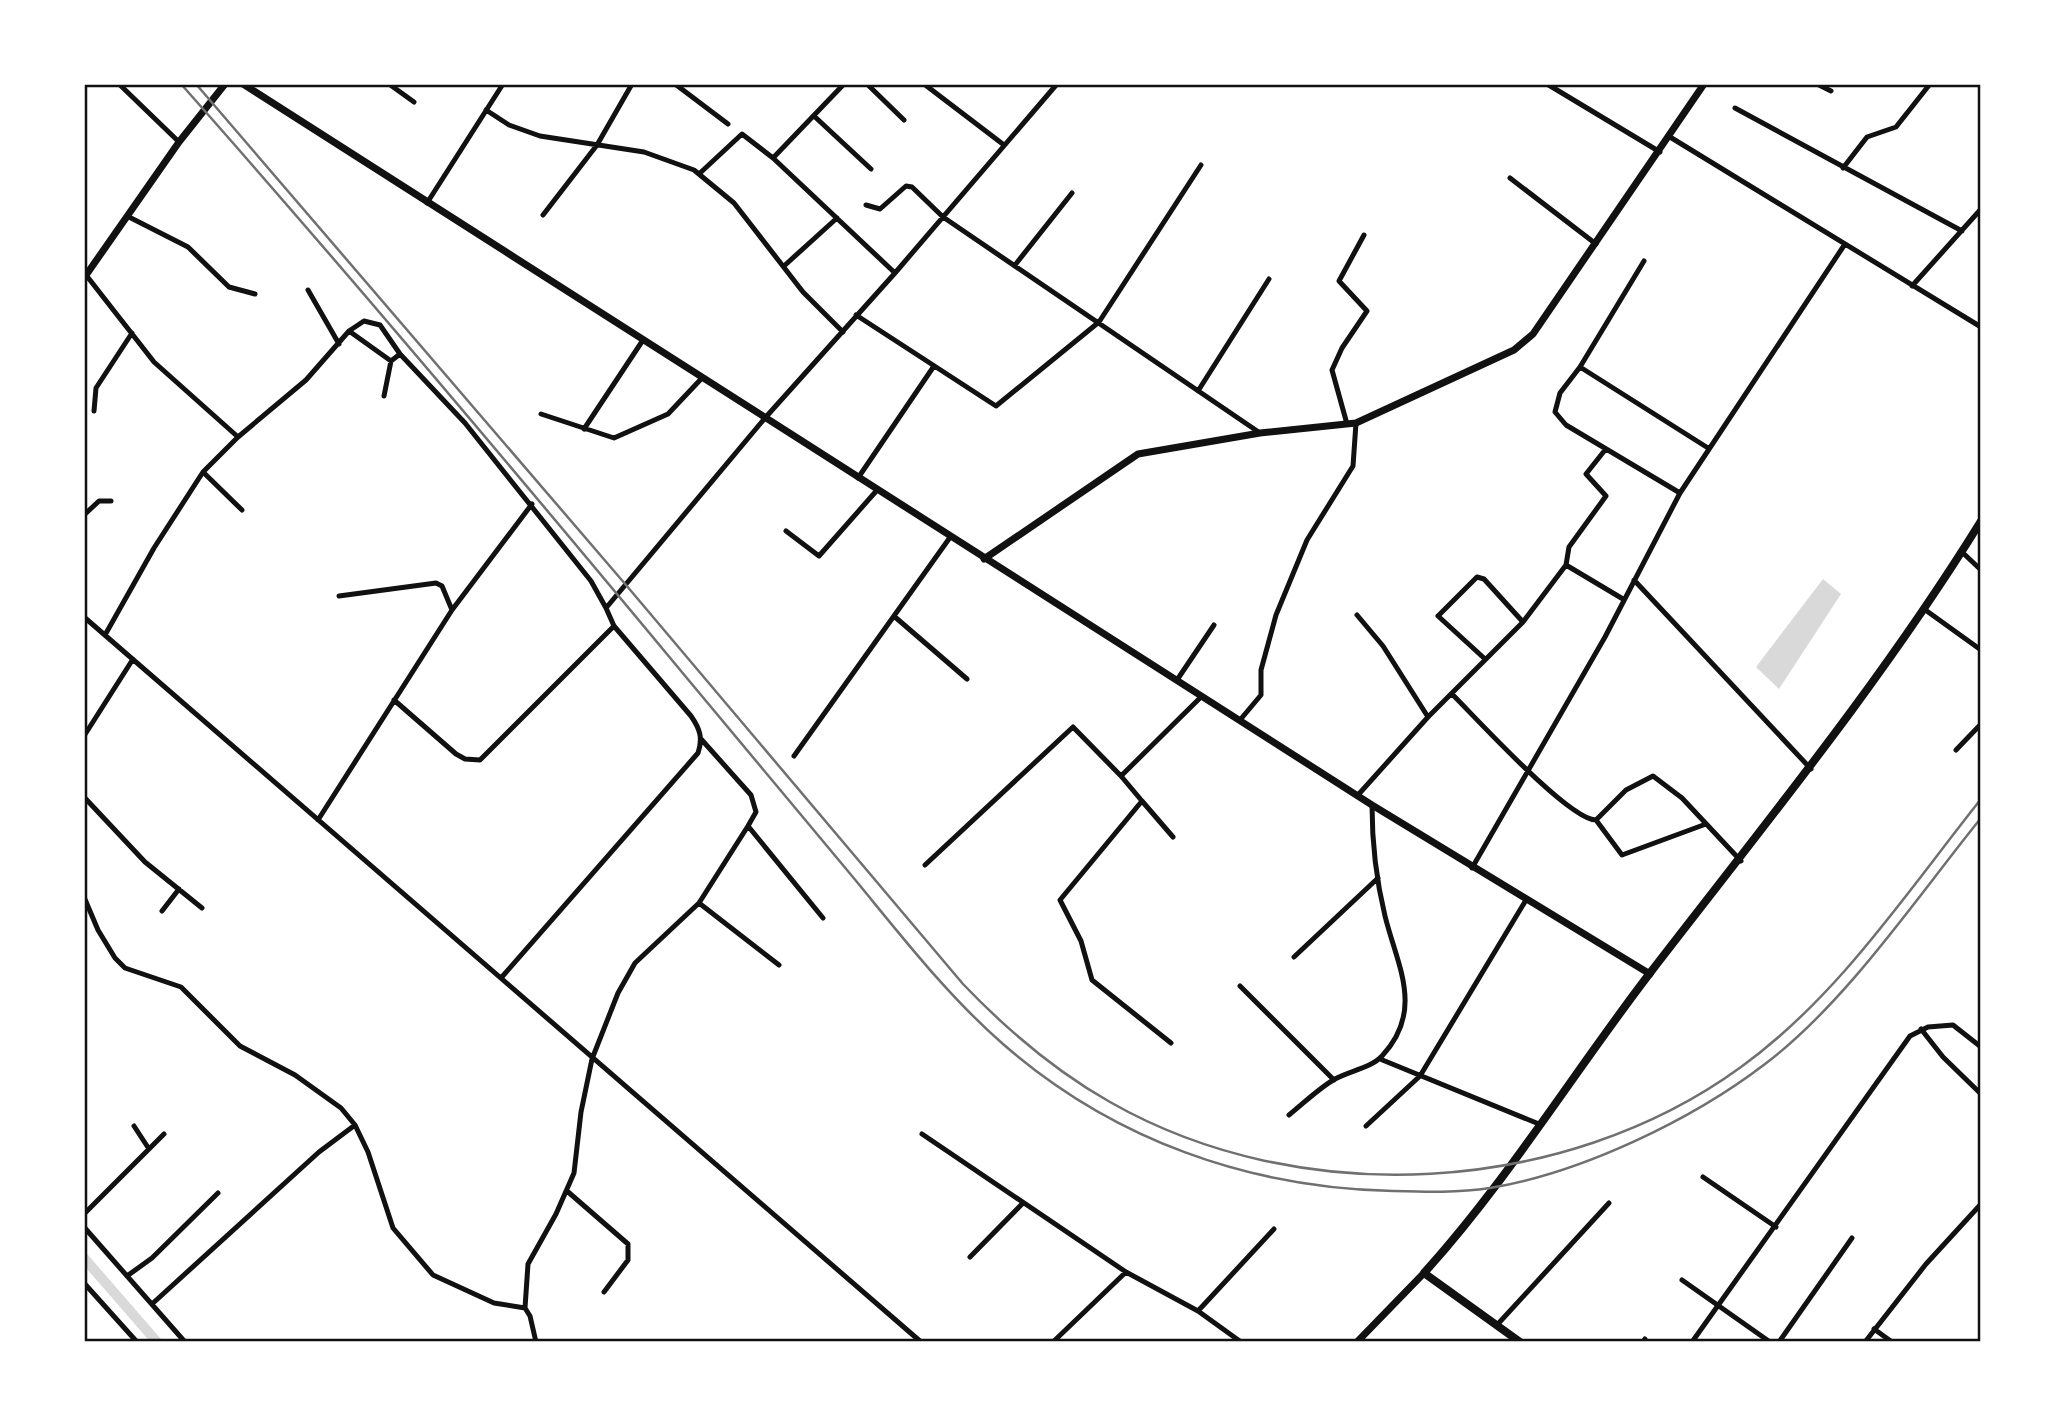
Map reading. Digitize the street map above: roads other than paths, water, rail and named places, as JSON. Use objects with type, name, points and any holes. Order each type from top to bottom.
[{"type":"main road","points":[[1517,1341],[1424,1273],[1465,1227],[1650,974],[1811,769],[1924,609],[1981,522]]},
{"type":"street","points":[[119,84],[179,142]]},
{"type":"street","points":[[225,84],[179,142],[129,217],[85,276],[154,362],[238,436]]},
{"type":"street","points":[[243,84],[1372,805],[1650,974]]},
{"type":"street","points":[[389,84],[414,102]]},
{"type":"street","points":[[427,203],[503,84]]},
{"type":"street","points":[[542,215],[597,145],[632,84]]},
{"type":"street","points":[[675,84],[728,124]]},
{"type":"street","points":[[773,158],[844,84]]},
{"type":"street","points":[[867,84],[904,120]]},
{"type":"street","points":[[924,84],[1004,145]]},
{"type":"street","points":[[606,608],[765,418],[895,274],[1057,84]]},
{"type":"street","points":[[1547,84],[1660,152]]},
{"type":"street","points":[[984,559],[1138,454],[1260,433],[1352,424],[1514,350],[1532,334],[1660,152],[1704,84]]},
{"type":"street","points":[[1817,84],[1831,91]]},
{"type":"street","points":[[1843,168],[1867,137],[1896,127],[1930,84]]},
{"type":"street","points":[[1735,108],[1962,231]]},
{"type":"street","points":[[486,110],[509,125],[540,136],[644,152],[699,174],[734,203],[803,292],[843,332]]},
{"type":"street","points":[[814,116],[871,169]]},
{"type":"street","points":[[699,174],[742,134],[773,158],[895,274]]},
{"type":"street","points":[[1670,137],[1981,327]]},
{"type":"street","points":[[856,315],[996,406],[1099,322],[1201,165]]},
{"type":"street","points":[[1510,178],[1596,244]]},
{"type":"street","points":[[866,205],[880,209],[909,185],[943,217],[1260,433]]},
{"type":"street","points":[[1015,265],[1072,193]]},
{"type":"street","points":[[1912,286],[1981,209]]},
{"type":"street","points":[[129,217],[188,247],[229,287],[255,294]]},
{"type":"street","points":[[784,266],[836,218]]},
{"type":"street","points":[[1240,720],[1261,695],[1261,670],[1276,615],[1307,540],[1353,466],[1352,424],[1332,370],[1367,311],[1339,281],[1364,235]]},
{"type":"street","points":[[1472,867],[1529,771],[1679,493],[1844,244]]},
{"type":"street","points":[[1644,261],[1580,367],[1560,393],[1555,412],[1566,425],[1679,493]]},
{"type":"street","points":[[1198,391],[1269,279]]},
{"type":"street","points":[[308,290],[339,344]]},
{"type":"street","points":[[105,635],[154,548],[203,472],[238,436],[296,390],[349,331],[363,321],[374,322],[400,354],[465,423],[532,504],[591,581],[614,626],[691,716],[701,739],[751,795],[756,812],[699,903],[635,963],[618,993],[593,1057],[581,1112],[579,1152],[566,1191],[528,1264],[524,1308],[530,1316],[537,1342]]},
{"type":"street","points":[[349,331],[391,361]]},
{"type":"street","points":[[94,411],[96,388],[132,333]]},
{"type":"street","points":[[583,429],[643,340]]},
{"type":"street","points":[[384,396],[391,361],[400,354]]},
{"type":"street","points":[[858,478],[934,366]]},
{"type":"street","points":[[1580,367],[1708,449]]},
{"type":"street","points":[[541,414],[607,438],[623,435],[668,414],[702,378]]},
{"type":"street","points":[[1358,795],[1428,717],[1523,622],[1566,565],[1569,547],[1606,496],[1586,474],[1605,450]]},
{"type":"street","points":[[203,472],[242,510]]},
{"type":"street","points":[[786,531],[819,556],[878,489]]},
{"type":"street","points":[[84,515],[99,501],[111,501]]},
{"type":"street","points":[[318,820],[452,610],[532,504]]},
{"type":"street","points":[[794,756],[951,536]]},
{"type":"street","points":[[1962,552],[1981,570]]},
{"type":"street","points":[[1566,565],[1623,599]]},
{"type":"street","points":[[1485,659],[1440,619],[1439,613],[1459,593],[1481,576],[1523,622]]},
{"type":"street","points":[[1634,580],[1811,769]]},
{"type":"street","points":[[339,596],[436,583],[442,586],[452,610]]},
{"type":"street","points":[[1924,609],[1981,650]]},
{"type":"street","points":[[1357,615],[1383,646],[1428,717]]},
{"type":"street","points":[[84,617],[921,1342]]},
{"type":"street","points":[[895,617],[967,679]]},
{"type":"street","points":[[1177,680],[1214,625]]},
{"type":"street","points":[[394,700],[456,754],[465,759],[480,760],[614,626]]},
{"type":"street","points":[[84,736],[133,659]]},
{"type":"street","points":[[1452,694],[1569,807],[1589,819],[1596,820],[1622,855],[1706,824]]},
{"type":"street","points":[[1121,776],[1202,696]]},
{"type":"street","points":[[1956,750],[1981,724]]},
{"type":"street","points":[[925,865],[1073,727],[1174,836]]},
{"type":"street","points":[[501,978],[698,753],[701,739]]},
{"type":"street","points":[[1596,820],[1626,790],[1644,778],[1653,776],[1675,791],[1741,861]]},
{"type":"street","points":[[84,797],[145,862],[202,908]]},
{"type":"street","points":[[1142,801],[1060,900],[1081,941],[1092,980],[1171,1043]]},
{"type":"street","points":[[1289,1115],[1334,1080],[1380,1059],[1392,1044],[1406,1007],[1403,970],[1385,918],[1372,851],[1372,805]]},
{"type":"street","points":[[748,826],[823,918]]},
{"type":"street","points":[[1294,957],[1378,878]]},
{"type":"street","points":[[162,911],[178,889]]},
{"type":"street","points":[[84,897],[98,930],[115,958],[125,968],[181,987],[240,1046],[295,1074],[327,1097],[355,1125],[368,1152],[393,1228],[433,1275],[494,1303],[524,1308]]},
{"type":"street","points":[[1366,1126],[1420,1076],[1527,900]]},
{"type":"street","points":[[699,903],[779,965]]},
{"type":"street","points":[[1240,986],[1334,1080]]},
{"type":"street","points":[[1692,1342],[1720,1307],[1905,1041],[1922,1029],[1936,1025],[1957,1026],[1981,1047]]},
{"type":"street","points":[[1922,1029],[1943,1057],[1981,1094]]},
{"type":"street","points":[[1380,1059],[1539,1124]]},
{"type":"street","points":[[152,1304],[319,1152],[355,1125]]},
{"type":"street","points":[[134,1126],[149,1149]]},
{"type":"street","points":[[84,1214],[164,1134]]},
{"type":"street","points":[[922,1134],[1126,1272],[1198,1311],[1241,1342]]},
{"type":"street","points":[[1703,1177],[1776,1227]]},
{"type":"street","points":[[566,1191],[628,1244],[628,1260],[604,1292]]},
{"type":"street","points":[[127,1276],[152,1258],[218,1193]]},
{"type":"street","points":[[970,1257],[1023,1203]]},
{"type":"street","points":[[1497,1325],[1609,1203]]},
{"type":"street","points":[[1865,1342],[1926,1264],[1981,1204]]},
{"type":"street","points":[[84,1227],[186,1342]]},
{"type":"street","points":[[1198,1311],[1274,1229]]},
{"type":"street","points":[[1779,1342],[1852,1238]]},
{"type":"street","points":[[1053,1342],[1126,1272]]},
{"type":"street","points":[[1357,1342],[1424,1273]]},
{"type":"street","points":[[1682,1280],[1770,1342]]},
{"type":"street","points":[[84,1283],[137,1342]]},
{"type":"street","points":[[1874,1329],[1892,1342]]},
{"type":"waterway","points":[[84,1258],[157,1342]]},
{"type":"railway","points":[[181,84],[436,378],[909,945],[963,1006],[1003,1044],[1045,1078],[1090,1107],[1137,1132],[1185,1152],[1235,1168],[1287,1180],[1339,1188],[1430,1192],[1466,1191],[1525,1181],[1598,1157],[1704,1105],[1765,1064],[1795,1039],[1824,1011],[1879,948],[1981,818]]},
{"type":"railway","points":[[196,84],[626,585],[963,984],[1014,1033],[1070,1077],[1110,1102],[1185,1137],[1264,1161],[1347,1173],[1431,1174],[1514,1164],[1595,1142],[1671,1110],[1741,1067],[1809,1009],[1870,942],[1981,799]]}]
